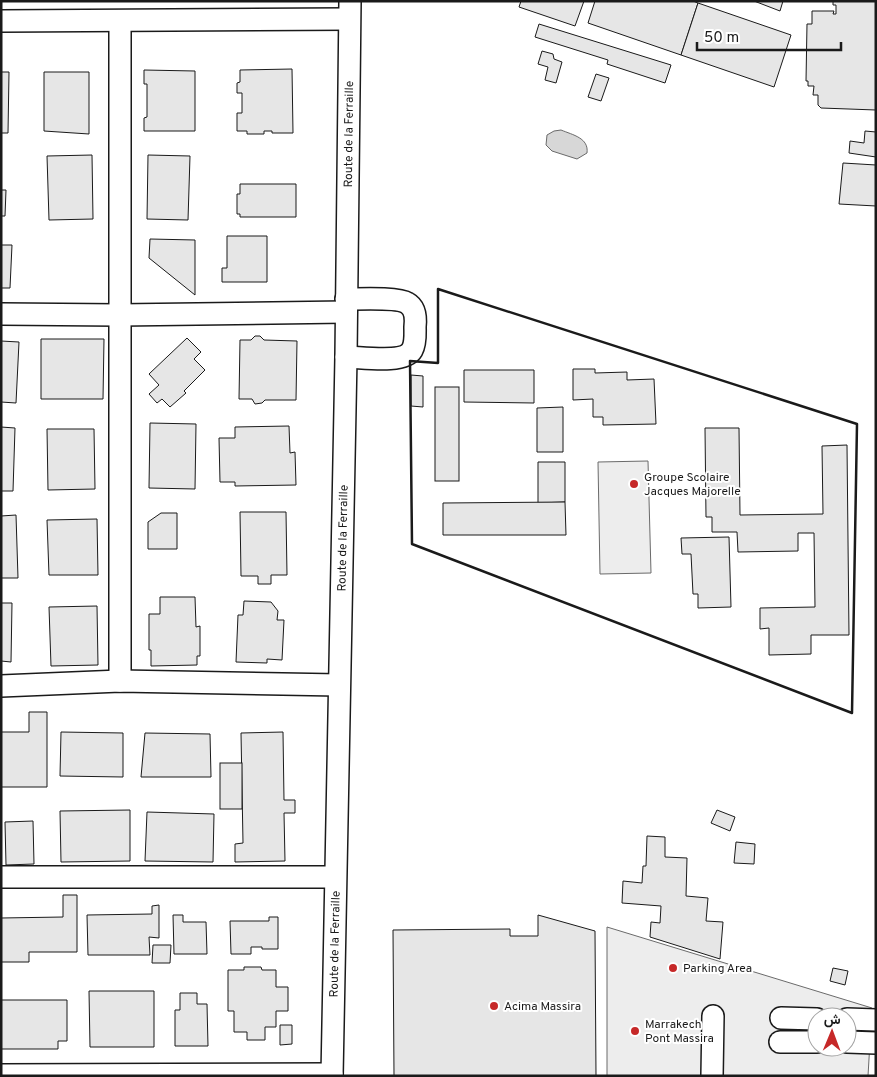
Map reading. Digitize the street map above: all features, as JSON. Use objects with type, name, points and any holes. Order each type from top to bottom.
[{"type":"street","points":[[1,21],[128,14],[349,10]]},
{"type":"street","name":"Route de la Ferraille","points":[[332,1075],[346,357],[349,10]]},
{"type":"street","points":[[120,681],[119,315],[128,14]]},
{"type":"street","points":[[1,314],[119,315],[401,301],[406,302],[414,310],[416,321],[414,344],[409,354],[394,358],[346,357]]},
{"type":"street","points":[[1,686],[120,681],[339,685]]},
{"type":"street","points":[[1,878],[335,877]]},
{"type":"street","points":[[712,1076],[713,1016]]},
{"type":"street","points":[[781,1018],[807,1019]]},
{"type":"street","points":[[857,1020],[876,1020]]},
{"type":"street","points":[[780,1042],[807,1042]]},
{"type":"street","points":[[857,1042],[876,1043]]},
{"type":"street","points":[[1,1075],[332,1075]]},
{"type":"shaded area","points":[[561,130],[583,140],[587,153],[577,159],[552,151],[546,145],[547,135]]},
{"type":"shaded area","points":[[648,461],[651,573],[600,574],[598,462]]},
{"type":"shaded area","name":"Parking Area","points":[[607,927],[872,1008],[868,1076],[607,1076]]},
{"type":"building","points":[[521,1],[584,1],[575,26],[519,7]]},
{"type":"building","points":[[595,1],[693,1],[698,3],[681,55],[588,23]]},
{"type":"building","points":[[754,1],[783,1],[780,11]]},
{"type":"building","points":[[833,1],[876,1],[876,110],[821,108],[818,105],[818,95],[813,95],[814,86],[808,86],[808,81],[806,81],[807,24],[812,24],[812,11],[834,11],[833,14],[836,14],[836,5],[833,5]]},
{"type":"building","points":[[698,3],[791,35],[774,87],[681,55]]},
{"type":"building","points":[[539,24],[671,65],[665,83],[607,64],[608,60],[535,37]]},
{"type":"building","points":[[542,51],[553,54],[554,59],[562,62],[556,83],[545,80],[548,67],[538,64]]},
{"type":"building","points":[[292,69],[293,133],[264,131],[264,134],[247,134],[247,131],[237,131],[237,113],[242,113],[242,93],[237,93],[237,83],[240,82],[240,70]]},
{"type":"building","points":[[144,70],[195,71],[195,131],[144,131],[144,118],[147,117],[147,84],[144,84]]},
{"type":"building","points":[[1,72],[9,72],[8,133],[1,133]]},
{"type":"building","points":[[44,72],[89,72],[89,134],[44,131]]},
{"type":"building","points":[[596,74],[609,78],[601,101],[588,97]]},
{"type":"building","points":[[865,131],[876,132],[876,157],[849,153],[850,141],[864,143]]},
{"type":"building","points":[[92,155],[93,219],[49,220],[47,156]]},
{"type":"building","points":[[148,155],[190,156],[188,220],[147,219]]},
{"type":"building","points":[[843,163],[876,165],[876,206],[839,204]]},
{"type":"building","points":[[240,184],[296,184],[296,217],[240,217],[240,214],[237,214],[237,194],[240,194]]},
{"type":"building","points":[[1,190],[6,190],[5,216],[1,216]]},
{"type":"building","points":[[227,236],[267,236],[267,282],[222,282],[222,268],[227,268]]},
{"type":"building","points":[[150,239],[195,240],[195,295],[149,258]]},
{"type":"building","points":[[1,245],[12,245],[10,288],[1,288]]},
{"type":"building","points":[[255,336],[260,336],[264,340],[297,341],[296,400],[265,400],[262,403],[255,404],[252,399],[239,399],[240,340],[251,340]]},
{"type":"building","points":[[187,338],[201,352],[194,359],[205,370],[184,391],[186,393],[170,407],[162,399],[157,403],[149,394],[159,385],[149,374]]},
{"type":"building","points":[[41,339],[104,339],[103,399],[41,399]]},
{"type":"building","points":[[1,341],[19,342],[16,403],[1,402]]},
{"type":"building","points":[[573,369],[595,369],[595,373],[627,372],[627,380],[654,379],[656,424],[603,425],[603,417],[593,417],[593,399],[573,400]]},
{"type":"building","points":[[464,370],[534,370],[534,403],[464,402]]},
{"type":"building","points":[[411,375],[423,376],[423,407],[411,406]]},
{"type":"building","points":[[435,387],[459,387],[459,481],[435,481]]},
{"type":"building","points":[[563,407],[563,452],[537,452],[537,408]]},
{"type":"building","points":[[150,423],[196,424],[195,489],[149,488]]},
{"type":"building","points":[[289,426],[290,453],[295,452],[296,485],[235,486],[235,482],[220,482],[219,438],[235,438],[235,427]]},
{"type":"building","points":[[1,427],[15,428],[13,491],[1,491]]},
{"type":"building","points":[[705,428],[739,428],[740,515],[823,514],[822,446],[847,445],[849,635],[811,635],[811,654],[769,655],[769,628],[760,629],[760,608],[815,607],[814,533],[798,533],[798,551],[738,552],[737,532],[712,532],[712,517],[706,517]]},
{"type":"building","points":[[47,429],[94,429],[95,489],[48,490]]},
{"type":"building","points":[[538,462],[565,462],[565,502],[538,503]]},
{"type":"building","points":[[565,502],[566,535],[443,535],[443,503]]},
{"type":"building","points":[[240,512],[286,512],[287,575],[271,575],[271,584],[258,584],[258,576],[241,576]]},
{"type":"building","points":[[161,513],[177,513],[177,549],[148,549],[148,522]]},
{"type":"building","points":[[16,515],[18,578],[1,578],[1,516]]},
{"type":"building","points":[[97,519],[98,575],[49,575],[47,520]]},
{"type":"building","points":[[729,537],[731,607],[698,608],[698,594],[693,594],[691,554],[682,554],[681,538]]},
{"type":"building","points":[[160,597],[195,597],[196,627],[200,626],[200,656],[197,656],[197,665],[151,666],[149,614],[160,614]]},
{"type":"building","points":[[244,601],[271,602],[278,611],[277,620],[284,620],[282,660],[267,659],[267,663],[236,662],[238,615],[243,615]]},
{"type":"building","points":[[1,603],[12,603],[11,662],[1,661]]},
{"type":"building","points":[[97,606],[98,665],[51,666],[49,607]]},
{"type":"building","points":[[29,712],[47,712],[47,787],[1,787],[1,732],[29,732]]},
{"type":"building","points":[[61,732],[123,733],[123,777],[60,776]]},
{"type":"building","points":[[283,732],[284,800],[295,800],[295,813],[284,813],[285,861],[235,862],[235,844],[243,843],[241,733]]},
{"type":"building","points":[[145,733],[210,734],[211,777],[141,777]]},
{"type":"building","points":[[220,763],[242,763],[242,809],[220,809]]},
{"type":"building","points":[[130,810],[130,861],[61,862],[60,811]]},
{"type":"building","points":[[717,810],[735,817],[730,831],[711,823]]},
{"type":"building","points":[[147,812],[214,814],[213,862],[145,861]]},
{"type":"building","points":[[33,821],[34,864],[6,865],[5,822]]},
{"type":"building","points":[[647,836],[665,837],[665,857],[687,858],[686,896],[708,898],[706,921],[723,922],[720,959],[650,937],[651,922],[660,923],[661,906],[622,903],[623,881],[642,883],[643,866],[646,866]]},
{"type":"building","points":[[736,842],[755,844],[754,864],[734,863]]},
{"type":"building","points":[[63,895],[77,895],[77,952],[29,952],[29,962],[1,962],[1,918],[63,917]]},
{"type":"building","points":[[159,905],[159,938],[149,937],[150,955],[88,955],[87,915],[152,914],[152,906]]},
{"type":"building","points":[[173,915],[183,915],[183,922],[206,922],[207,954],[174,954]]},
{"type":"building","name":"Acima Massira","points":[[538,915],[595,931],[596,1076],[394,1076],[393,930],[510,929],[510,936],[538,936]]},
{"type":"building","points":[[269,917],[278,917],[278,949],[251,947],[251,954],[231,954],[230,921],[269,921]]},
{"type":"building","points":[[153,945],[171,945],[170,963],[152,963]]},
{"type":"building","points":[[244,967],[261,967],[262,970],[276,970],[276,987],[288,987],[288,1011],[276,1011],[276,1027],[265,1027],[265,1040],[247,1040],[247,1032],[234,1032],[234,1011],[228,1011],[228,970],[244,970]]},
{"type":"building","points":[[833,968],[848,971],[845,985],[830,981]]},
{"type":"building","points":[[89,991],[154,991],[154,1047],[90,1047]]},
{"type":"building","points":[[180,993],[197,993],[197,1004],[207,1004],[208,1046],[175,1046],[175,1010],[180,1010]]},
{"type":"building","points":[[1,1000],[67,1000],[67,1041],[58,1041],[58,1049],[1,1049]]},
{"type":"building","points":[[280,1025],[292,1025],[292,1044],[280,1045]]},
{"type":"wall","points":[[438,289],[857,424],[852,713],[412,544],[410,361],[438,363],[438,289]]},
{"type":"place","name":"Groupe Scolaire Jacques Majorelle","points":[[634,484]]},
{"type":"place","name":"Parking Area","points":[[673,968]]},
{"type":"place","name":"Acima Massira","points":[[494,1006]]},
{"type":"place","name":"Marrakech Pont Massira","points":[[635,1031]]}]
